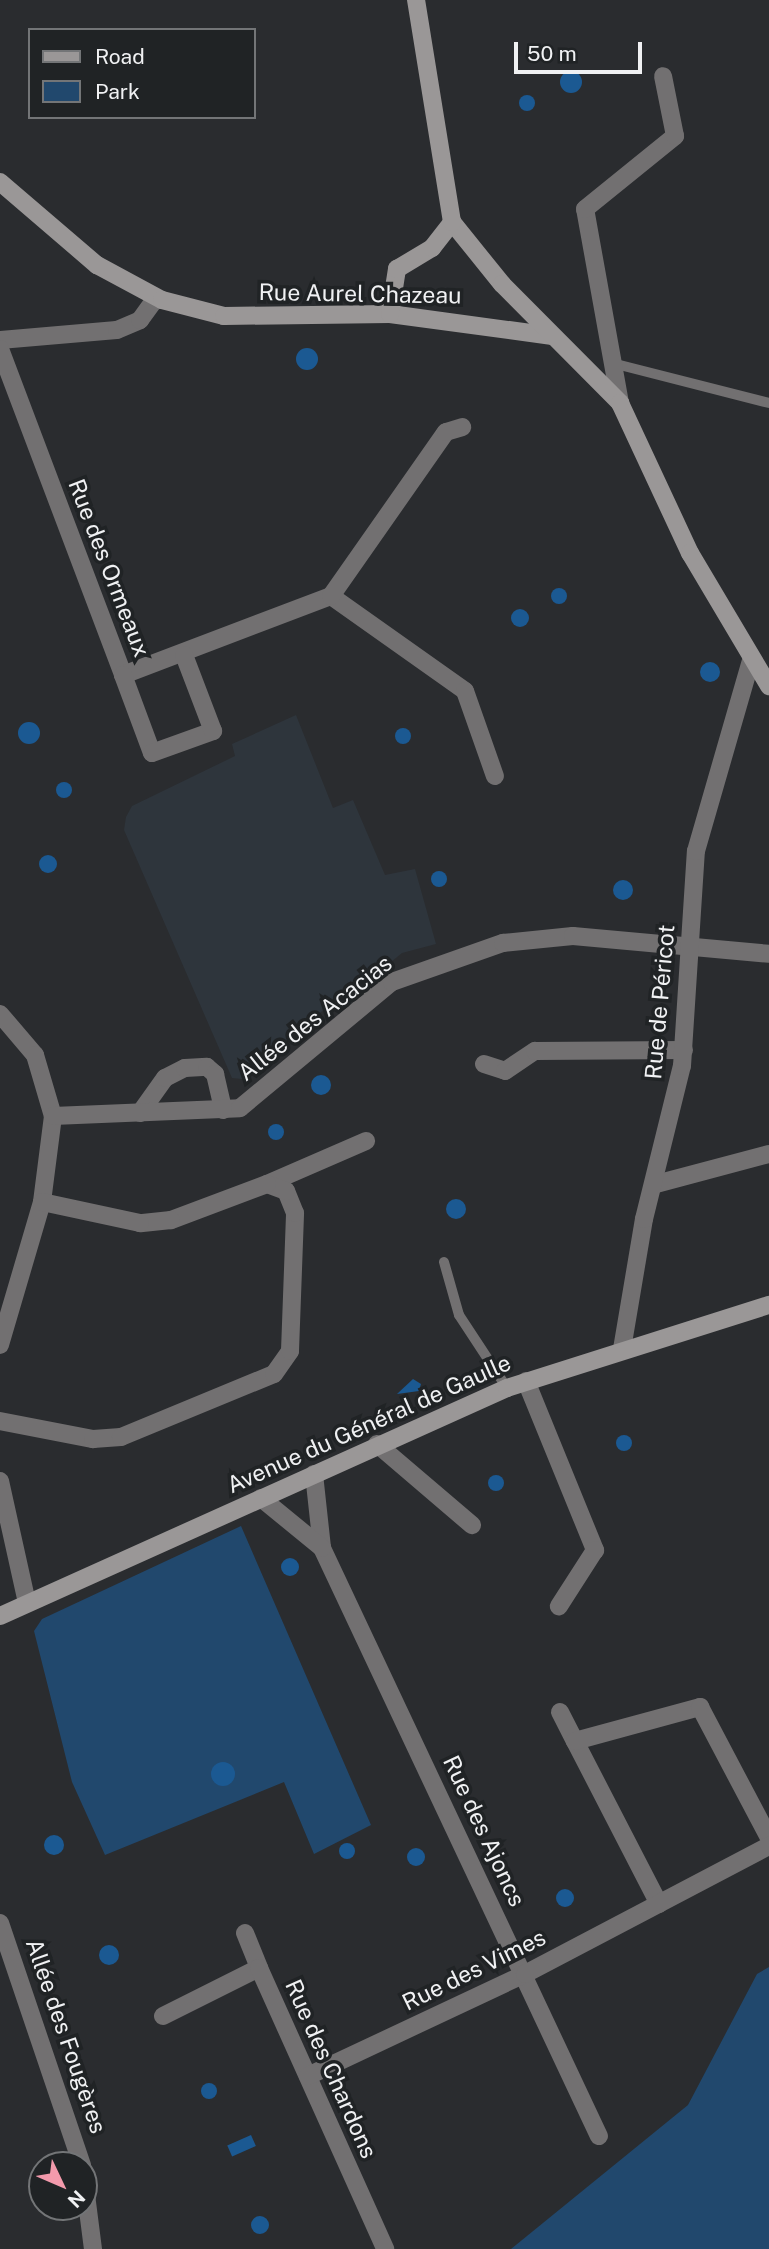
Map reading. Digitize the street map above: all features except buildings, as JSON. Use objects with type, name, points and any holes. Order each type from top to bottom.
[{"type":"street","points":[[416,0],[452,222],[553,336],[620,402]]},
{"type":"street","points":[[663,76],[675,136],[584,209],[620,402],[690,553],[751,661],[769,686]]},
{"type":"street","name":"Rue Aurel Chazeau","points":[[0,182],[97,265],[156,298],[224,316],[390,314],[553,336]]},
{"type":"street","points":[[390,314],[397,269],[432,248],[452,222]]},
{"type":"street","points":[[0,340],[117,331],[140,320],[156,298]]},
{"type":"street","name":"Rue des Ormeaux","points":[[0,349],[123,675],[184,655],[331,596]]},
{"type":"street","points":[[462,427],[446,432],[331,596],[465,691],[495,776]]},
{"type":"street","points":[[123,675],[152,753],[213,731],[184,655]]},
{"type":"street","name":"Rue de Péricot","points":[[622,1349],[644,1219],[656,1184],[684,1050],[696,851],[751,661]]},
{"type":"street","name":"Allée des Acacias","points":[[53,1116],[240,1108],[392,982],[441,961],[514,941],[573,936],[691,949],[769,954]]},
{"type":"street","points":[[0,1014],[35,1055],[53,1116],[42,1202],[7,1296],[0,1345]]},
{"type":"street","points":[[484,1064],[505,1072],[536,1051],[684,1050]]},
{"type":"street","name":"Allée des Acacias","points":[[140,1113],[173,1072],[208,1067],[222,1090],[223,1110]]},
{"type":"street","points":[[42,1202],[140,1223],[171,1220],[267,1184],[366,1141]]},
{"type":"street","points":[[656,1184],[769,1154]]},
{"type":"street","points":[[0,1421],[93,1439],[121,1437],[274,1374],[290,1351],[295,1213],[286,1191],[267,1184]]},
{"type":"street","name":"Avenue du Général de Gaulle","points":[[0,1616],[377,1444],[507,1388],[622,1349],[769,1305]]},
{"type":"street","points":[[526,1381],[595,1550],[559,1606]]},
{"type":"street","points":[[377,1444],[472,1525]]},
{"type":"street","name":"Rue des Ajoncs","points":[[314,1474],[322,1548],[599,2136]]},
{"type":"street","points":[[0,1481],[27,1603]]},
{"type":"street","name":"Rue des Ajoncs","points":[[261,1498],[322,1548]]},
{"type":"street","points":[[575,1741],[700,1707],[769,1838]]},
{"type":"street","points":[[560,1712],[659,1904]]},
{"type":"street","name":"Rue des Vimes","points":[[308,2076],[525,1974],[769,1846]]},
{"type":"street","name":"Allée des Fougères","points":[[0,1923],[77,2151]]},
{"type":"street","points":[[245,1933],[259,1968]]},
{"type":"street","name":"Rue des Chardons","points":[[163,2016],[259,1968],[384,2249]]},
{"type":"street","points":[[89,2221],[93,2249]]},
{"type":"lane","points":[[612,363],[769,403]]},
{"type":"lane","points":[[444,1262],[459,1315],[507,1388]]},
{"type":"shaded area","points":[[571,71],[579,74],[582,82],[579,90],[571,93],[563,90],[560,82],[563,74]]},
{"type":"shaded area","points":[[524,95],[530,95],[535,103],[533,109],[524,111],[519,106],[519,100]]},
{"type":"shaded area","points":[[307,348],[315,351],[318,359],[315,367],[307,370],[299,367],[296,359],[299,351]]},
{"type":"shaded area","points":[[556,588],[562,588],[567,596],[565,602],[556,604],[551,599],[551,593]]},
{"type":"shaded area","points":[[520,609],[526,612],[529,618],[526,624],[520,627],[514,624],[511,618],[514,612]]},
{"type":"shaded area","points":[[706,662],[714,662],[720,672],[714,682],[706,682],[700,676],[700,668]]},
{"type":"shaded area","points":[[296,715],[333,808],[353,800],[385,875],[415,869],[436,944],[402,953],[336,1007],[332,1003],[251,1069],[251,1080],[232,1078],[124,830],[126,817],[132,806],[235,756],[232,744]]},
{"type":"shaded area","points":[[29,722],[37,725],[40,733],[37,741],[29,744],[21,741],[18,733],[21,725]]},
{"type":"shaded area","points":[[403,728],[411,736],[403,744],[395,736]]},
{"type":"shaded area","points":[[61,782],[67,782],[72,790],[70,796],[61,798],[56,793],[56,787]]},
{"type":"shaded area","points":[[44,855],[52,855],[57,864],[55,871],[44,873],[39,868],[39,860]]},
{"type":"shaded area","points":[[439,871],[447,879],[439,887],[431,879]]},
{"type":"shaded area","points":[[623,880],[630,883],[633,890],[630,897],[623,900],[616,897],[613,890],[616,883]]},
{"type":"shaded area","points":[[317,1075],[325,1075],[331,1085],[325,1095],[317,1095],[311,1089],[311,1081]]},
{"type":"shaded area","points":[[276,1124],[282,1126],[282,1138],[276,1140],[270,1138],[268,1132],[270,1126]]},
{"type":"shaded area","points":[[456,1199],[463,1202],[466,1209],[463,1216],[456,1219],[449,1216],[446,1209],[449,1202]]},
{"type":"shaded area","points":[[413,1379],[421,1384],[419,1391],[397,1394]]},
{"type":"shaded area","points":[[624,1435],[632,1443],[624,1451],[616,1443]]},
{"type":"shaded area","points":[[496,1475],[502,1477],[502,1489],[496,1491],[490,1489],[488,1483],[490,1477]]},
{"type":"shaded area","points":[[290,1558],[296,1561],[299,1567],[296,1573],[290,1576],[284,1573],[281,1567],[284,1561]]},
{"type":"shaded area","points":[[218,1762],[228,1762],[235,1769],[235,1779],[228,1786],[218,1786],[211,1779],[211,1769]]},
{"type":"shaded area","points":[[50,1835],[58,1835],[64,1845],[58,1855],[50,1855],[44,1849],[44,1841]]},
{"type":"shaded area","points":[[344,1843],[350,1843],[355,1851],[353,1857],[344,1859],[339,1854],[339,1848]]},
{"type":"shaded area","points":[[416,1848],[422,1851],[425,1857],[422,1863],[416,1866],[410,1863],[407,1857],[410,1851]]},
{"type":"shaded area","points":[[565,1889],[571,1892],[574,1898],[571,1904],[565,1907],[559,1904],[556,1898],[559,1892]]},
{"type":"shaded area","points":[[109,1945],[116,1948],[119,1955],[116,1962],[109,1965],[102,1962],[99,1955],[102,1948]]},
{"type":"shaded area","points":[[206,2083],[212,2083],[217,2091],[215,2097],[206,2099],[201,2094],[201,2088]]},
{"type":"shaded area","points":[[251,2135],[256,2146],[232,2157],[227,2146]]},
{"type":"shaded area","points":[[260,2216],[266,2219],[269,2225],[266,2231],[260,2234],[254,2231],[251,2225],[254,2219]]},
{"type":"green space","points":[[241,1526],[371,1825],[314,1854],[284,1782],[105,1855],[72,1782],[34,1631],[42,1619]]},
{"type":"green space","points":[[769,1967],[769,2249],[511,2249],[688,2105],[757,1974]]}]
